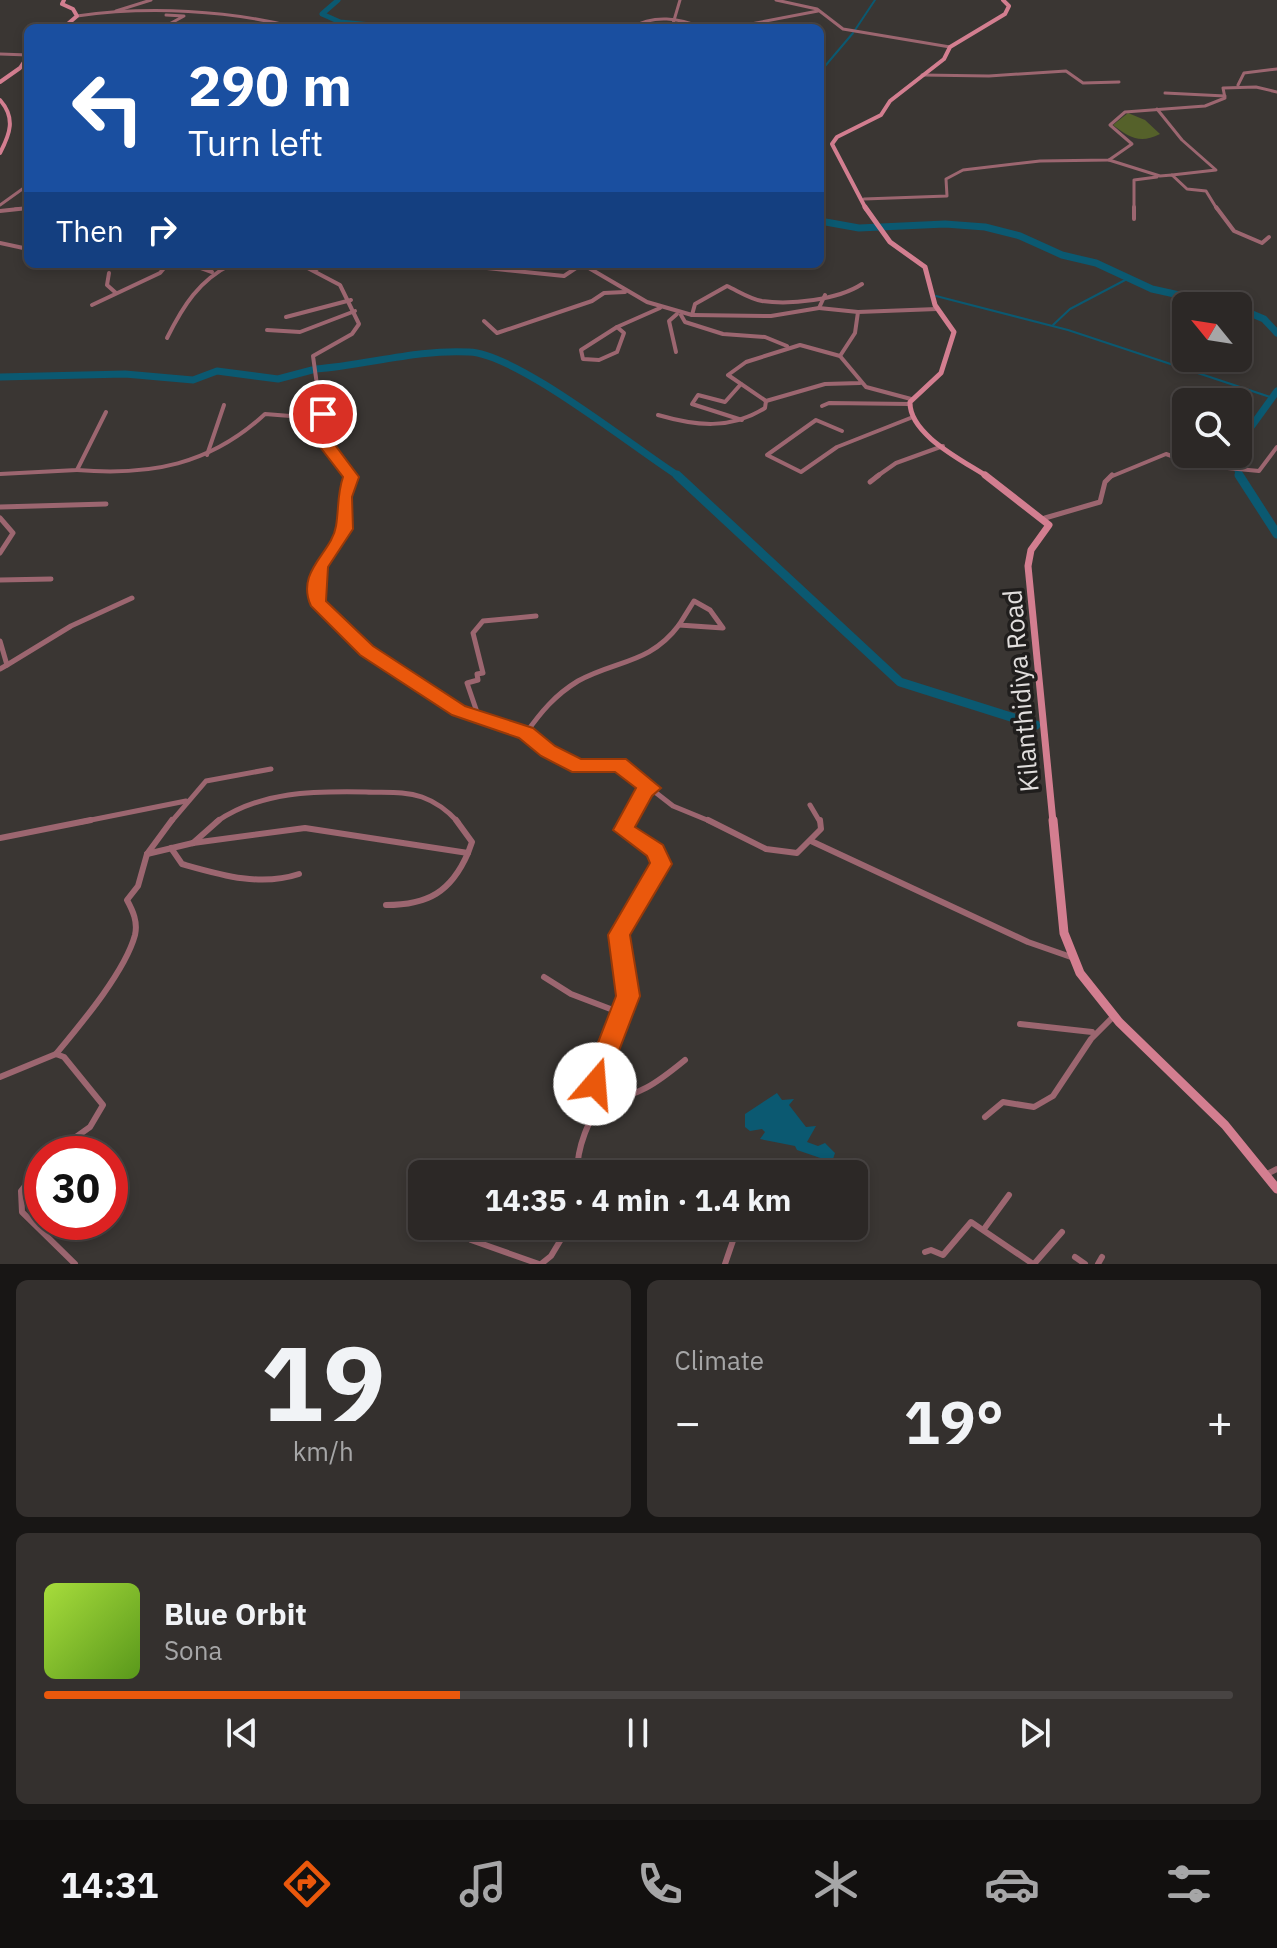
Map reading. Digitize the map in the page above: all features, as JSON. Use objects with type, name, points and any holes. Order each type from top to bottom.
[{"type":"street","points":[[64,0],[62,4],[73,9],[77,16]]},
{"type":"street","points":[[115,12],[126,5],[151,0]]},
{"type":"street","points":[[674,24],[680,0]]},
{"type":"street","points":[[776,0],[819,11],[843,29],[950,47]]},
{"type":"street","points":[[822,406],[910,402],[940,376],[955,337],[949,322],[937,309],[925,267],[893,245],[878,226],[864,199],[842,171],[833,141],[881,115],[890,101],[944,59],[950,47],[1005,14],[1009,6],[1003,0]]},
{"type":"street","points":[[68,24],[77,16],[115,12],[209,11],[286,24]]},
{"type":"street","points":[[751,24],[819,11]]},
{"type":"street","points":[[167,12],[165,14],[184,16],[169,24]]},
{"type":"street","points":[[638,24],[652,17],[690,24]]},
{"type":"street","points":[[0,54],[24,56]]},
{"type":"street","points":[[0,82],[24,62]]},
{"type":"street","points":[[1237,86],[1241,74],[1277,69]]},
{"type":"street","points":[[922,75],[989,76],[1066,71],[1083,83],[1119,82]]},
{"type":"street","points":[[1225,96],[1223,88],[1237,86],[1277,92]]},
{"type":"street","points":[[1165,93],[1225,96]]},
{"type":"street","points":[[1109,160],[1132,144],[1110,125],[1125,112],[1205,106],[1219,102],[1225,96]]},
{"type":"street","points":[[0,100],[10,109],[12,117],[0,153]]},
{"type":"street","points":[[1134,219],[1134,180],[1216,170],[1182,140],[1157,109]]},
{"type":"street","points":[[864,199],[947,196],[946,179],[963,170],[1040,161],[1109,160],[1160,176]]},
{"type":"street","points":[[1172,175],[1187,189],[1206,191],[1228,229],[1244,240],[1262,243],[1269,237]]},
{"type":"street","points":[[0,208],[24,185]]},
{"type":"street","points":[[0,208],[24,208]]},
{"type":"street","points":[[0,243],[24,248]]},
{"type":"street","points":[[92,305],[160,273],[164,268]]},
{"type":"street","points":[[201,268],[212,272]]},
{"type":"street","points":[[167,338],[189,298],[212,272],[222,268]]},
{"type":"street","points":[[310,268],[347,288],[359,324],[352,334],[313,356],[325,443],[351,477],[344,497],[344,529],[319,567],[317,602],[366,651],[459,711],[526,733],[548,751],[579,766],[619,764],[673,806],[694,813],[766,849],[797,853],[811,841],[821,829],[820,818],[810,805]]},
{"type":"street","points":[[487,268],[564,276],[576,268]]},
{"type":"street","points":[[590,268],[615,281],[626,292],[679,314],[764,318],[819,308],[858,312],[937,309]]},
{"type":"street","points":[[109,273],[107,285],[117,293]]},
{"type":"street","points":[[692,315],[695,304],[727,286],[759,301],[857,290],[862,284]]},
{"type":"street","points":[[484,321],[497,333],[592,301],[604,293],[626,292]]},
{"type":"street","points":[[819,308],[825,295]]},
{"type":"street","points":[[286,317],[351,300]]},
{"type":"street","points":[[616,326],[624,333],[617,352],[599,360],[583,359],[581,350],[627,318],[661,308]]},
{"type":"street","points":[[267,330],[277,335],[305,331],[355,311]]},
{"type":"street","points":[[840,356],[855,333],[858,312]]},
{"type":"street","points":[[679,314],[685,322],[723,334],[765,337],[788,346]]},
{"type":"street","points":[[676,352],[669,321],[679,314]]},
{"type":"street","points":[[766,401],[728,375],[730,371],[788,346],[800,345],[840,356],[860,383]]},
{"type":"street","points":[[766,401],[825,384],[860,383],[910,402]]},
{"type":"street","points":[[741,384],[725,402],[706,394],[698,395],[692,404],[743,420]]},
{"type":"street","points":[[658,415],[700,427],[743,420],[765,408],[766,401]]},
{"type":"street","points":[[910,402],[913,417],[943,446],[1045,518],[1100,502],[1105,482],[1113,474],[1163,453],[1190,464],[1245,471],[1263,468],[1277,447]]},
{"type":"street","points":[[845,411],[847,404]]},
{"type":"street","points":[[207,455],[224,405]]},
{"type":"street","points":[[77,470],[106,412]]},
{"type":"street","points":[[0,474],[33,474],[55,468],[105,472],[164,467],[207,455],[231,443],[265,414],[290,417],[323,414]]},
{"type":"street","points":[[842,431],[816,420],[767,455],[801,472],[837,447],[913,417]]},
{"type":"street","points":[[870,482],[896,463],[943,446]]},
{"type":"street","points":[[0,507],[106,504]]},
{"type":"street","points":[[0,518],[13,533],[0,553]]},
{"type":"street","name":"Kilanthidiya Road","points":[[1045,518],[1049,529],[1031,550],[1028,566],[1038,649],[1053,843],[1064,933],[1071,957],[1082,982],[1113,1017],[1210,1111],[1277,1189]]},
{"type":"street","points":[[0,580],[51,579]]},
{"type":"street","points":[[0,669],[71,626],[132,598]]},
{"type":"street","points":[[526,733],[549,701],[580,680],[651,654],[678,625],[694,601],[710,610],[723,628],[678,625]]},
{"type":"street","points":[[479,718],[467,683],[478,680],[477,674],[484,670],[473,645],[473,633],[483,621],[536,616]]},
{"type":"street","points":[[0,641],[7,665]]},
{"type":"street","points":[[0,1077],[56,1054],[100,1000],[135,935],[135,915],[127,900],[138,886],[147,854],[186,801],[206,781],[271,769]]},
{"type":"street","points":[[651,788],[645,790],[623,830],[656,851],[661,864],[619,935],[619,954],[628,985],[595,1084],[603,1096],[619,1098],[662,1081],[685,1060]]},
{"type":"street","points":[[193,843],[217,818],[255,800],[290,792],[408,794],[427,798],[465,829],[472,842],[468,853],[455,883],[440,894],[424,902],[386,905]]},
{"type":"street","points":[[0,838],[186,801]]},
{"type":"street","points":[[147,854],[193,843],[305,828],[468,853]]},
{"type":"street","points":[[811,841],[1028,942],[1071,957]]},
{"type":"street","points":[[171,848],[182,864],[236,877],[287,880],[299,874]]},
{"type":"street","points":[[544,977],[571,994],[621,1013]]},
{"type":"street","points":[[985,1117],[993,1107],[1008,1100],[1031,1107],[1040,1106],[1071,1079],[1093,1032],[1113,1017]]},
{"type":"street","points":[[1020,1024],[1093,1032]]},
{"type":"street","points":[[56,1054],[64,1057],[103,1105],[101,1115],[78,1136]]},
{"type":"street","points":[[577,1160],[584,1131],[603,1096]]},
{"type":"street","points":[[1267,1174],[1277,1169]]},
{"type":"street","points":[[24,1186],[18,1201],[24,1214]]},
{"type":"street","points":[[984,1229],[1009,1195]]},
{"type":"street","points":[[925,1252],[931,1250],[943,1255],[971,1222],[1034,1264],[1062,1232]]},
{"type":"street","points":[[51,1240],[75,1264]]},
{"type":"street","points":[[471,1240],[540,1264],[549,1260],[563,1240]]},
{"type":"street","points":[[725,1264],[733,1240]]},
{"type":"street","points":[[1075,1257],[1085,1264]]},
{"type":"green space","points":[[1128,113],[1145,120],[1160,134],[1147,139],[1135,138],[1113,125]]},
{"type":"water","points":[[777,1093],[782,1100],[794,1099],[789,1105],[806,1127],[816,1126],[807,1142],[818,1146],[825,1143],[835,1153],[833,1160],[797,1150],[795,1146],[760,1139],[765,1132],[762,1129],[750,1131],[745,1127],[745,1114]]},
{"type":"waterway","points":[[338,0],[322,14],[340,22],[361,24]]},
{"type":"waterway","points":[[855,30],[875,0]]},
{"type":"waterway","points":[[824,67],[853,33]]},
{"type":"waterway","points":[[824,222],[859,228],[945,224],[985,227],[1020,236],[1062,255],[1096,263],[1152,289],[1172,293]]},
{"type":"waterway","points":[[1053,325],[1070,309],[1129,278]]},
{"type":"waterway","points":[[936,296],[1068,330],[1273,398]]},
{"type":"waterway","points":[[1252,314],[1264,319],[1277,333]]},
{"type":"waterway","points":[[316,369],[431,353],[469,352],[490,357],[516,368],[576,404],[680,477]]},
{"type":"waterway","points":[[0,377],[125,374],[193,380],[217,371],[278,379],[312,370]]},
{"type":"waterway","points":[[1252,426],[1277,391]]},
{"type":"waterway","points":[[1237,468],[1240,476]]},
{"type":"waterway","points":[[677,475],[900,682],[1036,725]]},
{"type":"waterway","points":[[1240,476],[1277,534]]},
{"type":"route","points":[[323,414],[325,443],[351,477],[344,497],[344,529],[319,567],[317,602],[366,651],[459,711],[526,733],[548,751],[579,766],[619,764],[651,788],[645,790],[623,830],[627,836],[656,851],[661,864],[619,935],[619,954],[628,996],[603,1054],[595,1084]]}]
